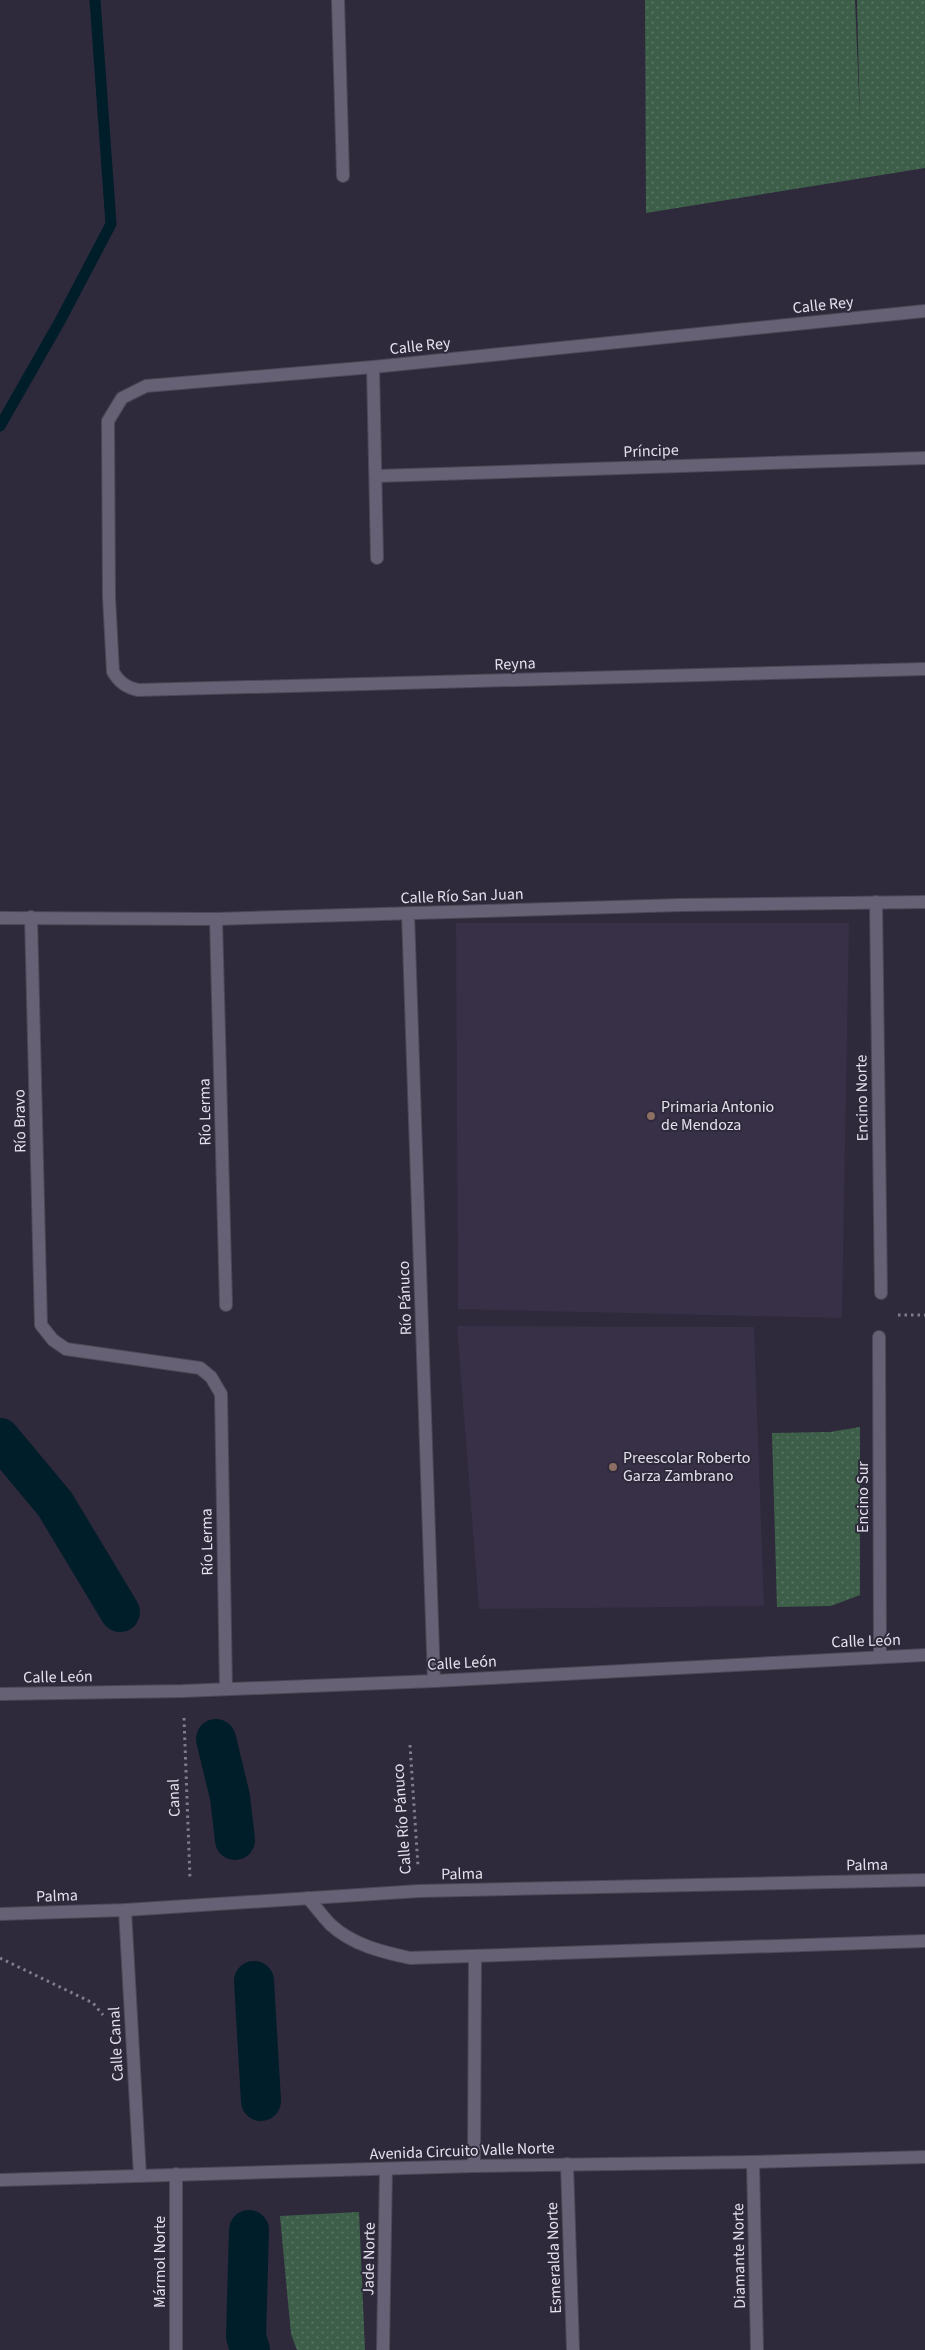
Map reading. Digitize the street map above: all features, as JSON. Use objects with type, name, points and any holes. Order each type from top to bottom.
[{"type":"street","points":[[338,0],[343,176]]},
{"type":"street","name":"Calle Rey","points":[[113,672],[109,596],[108,421],[122,398],[146,386],[373,367],[925,311]]},
{"type":"street","points":[[373,367],[377,476],[377,558]]},
{"type":"street","name":"Príncipe","points":[[377,476],[925,458]]},
{"type":"street","name":"Reyna","points":[[113,672],[123,684],[138,690],[925,669]]},
{"type":"street","name":"Encino Norte","points":[[876,902],[881,1293]]},
{"type":"street","name":"Calle Río San Juan","points":[[0,918],[216,919],[681,905],[925,902]]},
{"type":"street","name":"Río Pánuco","points":[[408,914],[434,1681]]},
{"type":"street","name":"Río Bravo","points":[[31,917],[42,1325],[53,1340],[66,1348],[200,1368],[211,1377],[221,1394]]},
{"type":"street","name":"Río Lerma","points":[[216,919],[226,1305]]},
{"type":"street","name":"Encino Sur","points":[[880,1337],[880,1656]]},
{"type":"street","name":"Río Lerma","points":[[221,1394],[226,1689]]},
{"type":"street","name":"Calle León","points":[[0,1694],[183,1691],[434,1681],[925,1655]]},
{"type":"street","name":"Palma","points":[[0,1914],[125,1910],[191,1904],[419,1891],[925,1880]]},
{"type":"street","points":[[308,1898],[332,1926],[359,1944],[381,1952],[410,1958],[475,1958],[925,1941]]},
{"type":"street","name":"Calle Canal","points":[[125,1910],[140,2176]]},
{"type":"street","points":[[474,2166],[475,1958]]},
{"type":"street","name":"Avenida Circuito Valle Norte","points":[[0,2180],[474,2166],[753,2162],[925,2157]]},
{"type":"street","name":"Diamante Norte","points":[[753,2162],[757,2350]]},
{"type":"street","name":"Esmeralda Norte","points":[[567,2164],[573,2350]]},
{"type":"street","name":"Jade Norte","points":[[383,2350],[386,2169]]},
{"type":"street","name":"Mármol Norte","points":[[176,2174],[176,2350]]},
{"type":"path","points":[[889,1315],[925,1315]]},
{"type":"path","name":"Canal","points":[[183,1691],[191,1904]]},
{"type":"path","name":"Calle Río Pánuco","points":[[410,1745],[419,1891]]},
{"type":"path","points":[[0,1958],[93,2003],[104,2018]]},
{"type":"shaded area","name":"Primaria Antonio de Mendoza","points":[[456,923],[849,923],[842,1318],[458,1309]]},
{"type":"shaded area","name":"Preescolar Roberto Garza Zambrano","points":[[457,1326],[754,1327],[764,1606],[479,1609]]},
{"type":"green space","points":[[645,0],[855,0],[860,122],[857,0],[925,0],[925,168],[646,213]]},
{"type":"green space","points":[[860,1427],[860,1595],[831,1606],[777,1607],[772,1433],[830,1432]]},
{"type":"green space","points":[[359,2212],[365,2350],[297,2350],[291,2334],[280,2216]]},
{"type":"waterway","points":[[0,426],[60,321],[111,224],[95,0]]},
{"type":"waterway","points":[[0,1438],[55,1504],[120,1612]]},
{"type":"waterway","points":[[216,1739],[230,1797],[235,1840]]},
{"type":"waterway","points":[[254,1981],[261,2101]]},
{"type":"waterway","points":[[249,2230],[246,2336],[250,2350]]},
{"type":"place","name":"Primaria Antonio de Mendoza","points":[[651,1116]]},
{"type":"place","name":"Preescolar Roberto Garza Zambrano","points":[[613,1467]]}]
